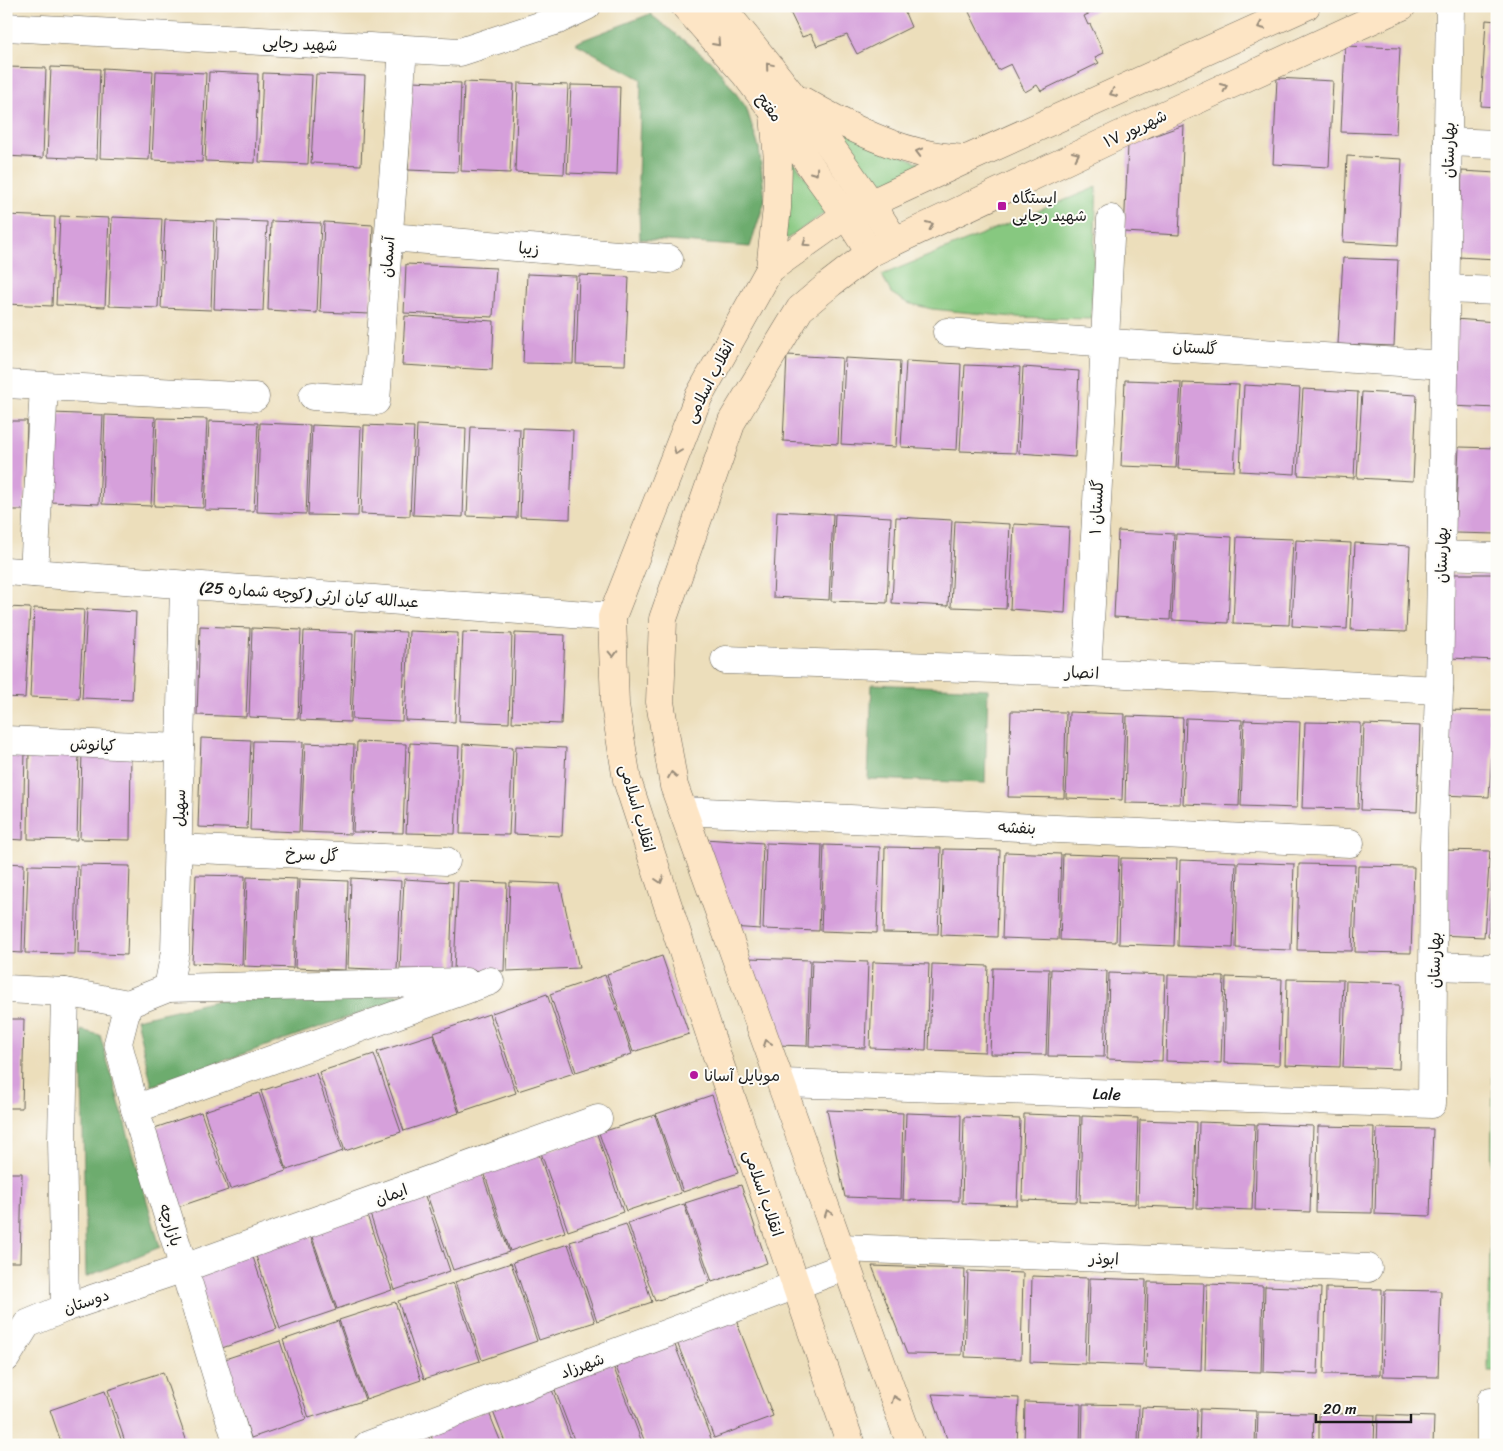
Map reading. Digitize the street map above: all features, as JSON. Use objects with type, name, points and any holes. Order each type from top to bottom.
[{"type":"main road","name":"مفتح","points":[[685,6],[745,74],[784,104],[872,204],[896,241]]},
{"type":"main road","name":"مفتح","points":[[720,6],[742,19],[784,104],[814,171],[846,215],[870,253]]},
{"type":"main road","points":[[846,215],[1306,6]]},
{"type":"main road","name":"۱۷ شهریور","points":[[870,253],[1127,132],[1402,6]]},
{"type":"main road","points":[[770,269],[777,208],[778,161],[784,104],[836,120],[903,148],[932,156],[967,159]]},
{"type":"main road","name":"انقلاب اسلامی","points":[[846,215],[770,269],[698,398],[612,617],[615,706],[627,780],[717,1056],[851,1445]]},
{"type":"main road","points":[[870,253],[831,282],[800,310],[732,421],[663,619],[660,702],[674,786],[911,1445]]},
{"type":"street","name":"شهید رجایی","points":[[6,27],[460,52],[558,20],[587,6]]},
{"type":"street","name":"بهارستان","points":[[1432,1104],[1434,846],[1439,690],[1450,6]]},
{"type":"street","name":"آسمان","points":[[313,396],[376,401],[403,49]]},
{"type":"street","points":[[1448,142],[1497,144]]},
{"type":"street","name":"گلستان ۱","points":[[1087,672],[1111,219]]},
{"type":"street","name":"زیبا","points":[[389,237],[669,259]]},
{"type":"street","points":[[1446,289],[1497,291]]},
{"type":"street","name":"گلستان","points":[[947,332],[1444,365]]},
{"type":"street","points":[[6,384],[255,397]]},
{"type":"street","points":[[34,573],[44,386]]},
{"type":"street","points":[[1441,555],[1497,557]]},
{"type":"street","name":"عبدالله کیان ارثی (کوچه شماره 25)","points":[[6,571],[612,617]]},
{"type":"street","name":"سهیل","points":[[168,988],[175,952],[184,585]]},
{"type":"street","name":"انصار","points":[[725,660],[1087,672],[1439,690]]},
{"type":"street","name":"کیانوش","points":[[6,740],[180,748]]},
{"type":"street","name":"بنفشه","points":[[684,812],[1350,843]]},
{"type":"street","name":"گل سرخ","points":[[178,848],[446,860]]},
{"type":"street","points":[[1434,966],[1497,968]]},
{"type":"street","points":[[6,989],[65,992],[128,1004],[168,988],[490,981],[135,1109]]},
{"type":"street","points":[[65,992],[62,1139],[65,1308]]},
{"type":"street","name":"بازارچه","points":[[128,1004],[118,1044],[135,1109],[238,1445]]},
{"type":"street","name":"Lale","points":[[782,1083],[1432,1104]]},
{"type":"street","name":"ایمان","points":[[184,1268],[598,1119]]},
{"type":"street","name":"شهرزاد","points":[[368,1445],[796,1286],[844,1257]]},
{"type":"street","name":"ابوذر","points":[[844,1257],[1368,1268]]},
{"type":"street","name":"دوستان","points":[[6,1358],[27,1324],[65,1308],[184,1268]]},
{"type":"street","points":[[1491,1445],[1494,1401]]},
{"type":"green space","points":[[650,14],[714,64],[746,107],[759,148],[765,200],[750,247],[640,239],[638,179],[641,79],[575,43]]},
{"type":"green space","points":[[829,123],[929,167],[873,190]]},
{"type":"green space","points":[[785,149],[829,210],[784,241]]},
{"type":"green space","points":[[1097,187],[1091,319],[1014,317],[932,309],[907,303],[891,293],[882,275]]},
{"type":"green space","points":[[872,684],[988,689],[985,783],[868,779]]},
{"type":"green space","points":[[414,994],[152,1086],[136,1019],[215,1001]]},
{"type":"green space","points":[[1494,1012],[1497,1012],[1497,1371],[1488,1371]]},
{"type":"green space","points":[[81,1030],[100,1035],[160,1247],[86,1277]]},
{"type":"building","points":[[787,6],[906,6],[903,8],[911,27],[857,54],[847,35],[817,46],[811,34],[802,37]]},
{"type":"building","points":[[981,6],[1106,6],[1084,16],[1104,53],[1095,57],[1099,63],[1041,91],[1037,85],[1025,92],[1011,64],[998,70],[969,12]]},
{"type":"building","points":[[1486,20],[1497,21],[1497,107],[1481,106]]},
{"type":"building","points":[[1345,46],[1400,48],[1396,134],[1341,132]]},
{"type":"building","points":[[6,67],[46,68],[43,158],[6,156]]},
{"type":"building","points":[[51,67],[100,69],[97,159],[47,157]]},
{"type":"building","points":[[103,68],[153,71],[149,160],[100,158]]},
{"type":"building","points":[[156,71],[206,73],[202,162],[152,160]]},
{"type":"building","points":[[209,72],[258,74],[255,163],[205,161]]},
{"type":"building","points":[[263,73],[312,75],[308,164],[259,162]]},
{"type":"building","points":[[316,74],[365,76],[361,165],[311,163]]},
{"type":"building","points":[[1277,78],[1333,81],[1329,167],[1273,164]]},
{"type":"building","points":[[412,81],[461,83],[458,172],[408,170]]},
{"type":"building","points":[[464,82],[514,84],[510,173],[461,171]]},
{"type":"building","points":[[518,83],[568,85],[564,174],[515,172]]},
{"type":"building","points":[[571,85],[620,86],[617,175],[567,173]]},
{"type":"building","points":[[1184,125],[1179,235],[1124,232],[1128,145]]},
{"type":"building","points":[[1347,156],[1402,159],[1398,245],[1343,242]]},
{"type":"building","points":[[1462,171],[1497,173],[1497,259],[1458,257]]},
{"type":"building","points":[[6,215],[55,217],[52,306],[6,304]]},
{"type":"building","points":[[60,216],[109,218],[105,307],[56,305]]},
{"type":"building","points":[[112,217],[162,219],[158,308],[109,306]]},
{"type":"building","points":[[165,219],[214,221],[211,310],[161,308]]},
{"type":"building","points":[[217,220],[267,222],[263,311],[214,309]]},
{"type":"building","points":[[271,221],[321,223],[317,313],[268,310]]},
{"type":"building","points":[[324,222],[373,225],[370,314],[320,312]]},
{"type":"building","points":[[1343,258],[1398,260],[1394,346],[1338,344]]},
{"type":"building","points":[[406,264],[496,268],[493,317],[404,313]]},
{"type":"building","points":[[527,274],[576,276],[573,364],[523,363]]},
{"type":"building","points":[[579,275],[629,277],[625,365],[576,364]]},
{"type":"building","points":[[405,316],[494,321],[492,370],[402,365]]},
{"type":"building","points":[[1454,319],[1497,322],[1497,408],[1450,406]]},
{"type":"building","points":[[787,355],[842,358],[838,444],[783,441]]},
{"type":"building","points":[[845,358],[900,361],[896,447],[841,444]]},
{"type":"building","points":[[906,361],[961,364],[957,450],[901,447]]},
{"type":"building","points":[[965,365],[1020,367],[1016,453],[960,451]]},
{"type":"building","points":[[1023,367],[1079,371],[1075,457],[1019,453]]},
{"type":"building","points":[[1125,380],[1181,382],[1176,468],[1121,466]]},
{"type":"building","points":[[1183,383],[1239,385],[1234,471],[1178,469]]},
{"type":"building","points":[[1244,385],[1300,388],[1295,474],[1240,471]]},
{"type":"building","points":[[1303,389],[1358,392],[1354,478],[1298,475]]},
{"type":"building","points":[[1362,392],[1417,395],[1413,481],[1357,478]]},
{"type":"building","points":[[53,413],[103,415],[99,504],[50,502]]},
{"type":"building","points":[[105,415],[155,417],[151,506],[102,504]]},
{"type":"building","points":[[157,418],[207,419],[203,508],[154,506]]},
{"type":"building","points":[[6,421],[27,421],[24,510],[6,510]]},
{"type":"building","points":[[209,421],[258,423],[254,511],[205,510]]},
{"type":"building","points":[[260,423],[310,425],[306,514],[257,512]]},
{"type":"building","points":[[312,425],[361,427],[358,516],[308,515]]},
{"type":"building","points":[[364,425],[414,427],[410,516],[361,514]]},
{"type":"building","points":[[417,425],[466,428],[463,517],[413,515]]},
{"type":"building","points":[[471,427],[520,429],[517,518],[467,516]]},
{"type":"building","points":[[523,428],[573,430],[570,519],[520,517]]},
{"type":"building","points":[[1459,447],[1497,448],[1497,534],[1455,533]]},
{"type":"building","points":[[777,511],[833,514],[829,600],[773,597]]},
{"type":"building","points":[[835,514],[891,517],[887,603],[831,601]]},
{"type":"building","points":[[896,517],[952,520],[948,606],[892,603]]},
{"type":"building","points":[[955,521],[1010,524],[1006,609],[951,607]]},
{"type":"building","points":[[1014,524],[1069,527],[1065,613],[1010,609]]},
{"type":"building","points":[[1118,531],[1174,534],[1170,620],[1114,617]]},
{"type":"building","points":[[1176,534],[1232,537],[1228,623],[1172,620]]},
{"type":"building","points":[[1237,537],[1293,539],[1289,625],[1233,623]]},
{"type":"building","points":[[1296,540],[1351,543],[1347,629],[1292,626]]},
{"type":"building","points":[[1355,543],[1410,546],[1406,632],[1351,630]]},
{"type":"building","points":[[1450,574],[1497,574],[1496,660],[1450,658]]},
{"type":"building","points":[[6,607],[30,608],[25,698],[6,697]]},
{"type":"building","points":[[34,608],[84,610],[79,699],[30,697]]},
{"type":"building","points":[[87,609],[136,612],[132,700],[82,698]]},
{"type":"building","points":[[200,626],[250,628],[246,717],[197,715]]},
{"type":"building","points":[[252,628],[301,630],[298,719],[249,717]]},
{"type":"building","points":[[356,630],[406,632],[402,721],[352,719]]},
{"type":"building","points":[[304,631],[353,633],[350,722],[300,720]]},
{"type":"building","points":[[409,631],[458,633],[455,722],[405,720]]},
{"type":"building","points":[[463,632],[512,634],[509,723],[459,721]]},
{"type":"building","points":[[515,633],[565,635],[561,724],[512,722]]},
{"type":"building","points":[[1445,710],[1495,711],[1489,797],[1442,795]]},
{"type":"building","points":[[1011,711],[1066,712],[1064,798],[1008,797]]},
{"type":"building","points":[[1069,712],[1125,714],[1122,800],[1066,798]]},
{"type":"building","points":[[1127,716],[1183,718],[1180,804],[1125,803]]},
{"type":"building","points":[[1186,718],[1242,720],[1239,806],[1183,804]]},
{"type":"building","points":[[1244,720],[1300,722],[1297,808],[1241,806]]},
{"type":"building","points":[[1305,722],[1361,723],[1358,809],[1302,808]]},
{"type":"building","points":[[1364,724],[1420,726],[1417,812],[1361,810]]},
{"type":"building","points":[[201,738],[251,740],[247,829],[198,827]]},
{"type":"building","points":[[253,741],[303,742],[299,832],[250,830]]},
{"type":"building","points":[[357,742],[406,744],[403,833],[353,832]]},
{"type":"building","points":[[305,743],[354,745],[351,834],[301,832]]},
{"type":"building","points":[[410,743],[459,746],[455,834],[406,833]]},
{"type":"building","points":[[463,744],[513,747],[509,835],[460,834]]},
{"type":"building","points":[[516,746],[566,748],[562,836],[513,834]]},
{"type":"building","points":[[6,750],[25,751],[23,840],[6,839]]},
{"type":"building","points":[[29,750],[79,751],[77,840],[28,839]]},
{"type":"building","points":[[82,750],[131,751],[130,840],[80,839]]},
{"type":"building","points":[[1495,750],[1497,750],[1497,798],[1492,797]]},
{"type":"building","points":[[705,839],[763,843],[760,929],[731,927]]},
{"type":"building","points":[[766,843],[822,845],[819,931],[763,929]]},
{"type":"building","points":[[824,845],[880,847],[877,933],[821,931]]},
{"type":"building","points":[[885,847],[941,848],[938,934],[883,933]]},
{"type":"building","points":[[944,849],[1000,850],[997,937],[941,935]]},
{"type":"building","points":[[1440,850],[1490,851],[1484,937],[1438,935]]},
{"type":"building","points":[[1493,851],[1497,851],[1497,938],[1488,937]]},
{"type":"building","points":[[1005,852],[1061,854],[1058,940],[1002,938]]},
{"type":"building","points":[[1063,854],[1119,856],[1116,942],[1060,940]]},
{"type":"building","points":[[1121,858],[1177,859],[1174,946],[1119,944]]},
{"type":"building","points":[[1180,860],[1236,862],[1233,948],[1178,946]]},
{"type":"building","points":[[1238,862],[1294,864],[1291,950],[1236,948]]},
{"type":"building","points":[[6,863],[24,864],[22,953],[6,952]]},
{"type":"building","points":[[1299,864],[1355,865],[1352,951],[1297,950]]},
{"type":"building","points":[[28,865],[77,866],[75,954],[25,953]]},
{"type":"building","points":[[80,865],[130,866],[127,955],[78,953]]},
{"type":"building","points":[[1358,866],[1414,867],[1411,953],[1355,952]]},
{"type":"building","points":[[196,875],[245,876],[242,965],[192,963]]},
{"type":"building","points":[[247,877],[297,879],[293,968],[244,966]]},
{"type":"building","points":[[351,878],[401,881],[397,970],[348,968]]},
{"type":"building","points":[[299,879],[348,881],[345,970],[295,968]]},
{"type":"building","points":[[404,879],[453,882],[450,970],[400,969]]},
{"type":"building","points":[[458,881],[507,883],[504,971],[454,970]]},
{"type":"building","points":[[510,882],[560,884],[579,968],[507,971]]},
{"type":"building","points":[[662,956],[689,1034],[633,1052],[607,974]]},
{"type":"building","points":[[749,958],[810,960],[807,1046],[776,1045]]},
{"type":"building","points":[[812,960],[868,962],[865,1048],[809,1046]]},
{"type":"building","points":[[873,962],[929,964],[926,1050],[870,1048]]},
{"type":"building","points":[[932,964],[988,966],[985,1052],[929,1050]]},
{"type":"building","points":[[993,968],[1049,969],[1046,1055],[990,1054]]},
{"type":"building","points":[[1051,969],[1107,971],[1104,1057],[1048,1056]]},
{"type":"building","points":[[1109,973],[1165,975],[1162,1061],[1107,1059]]},
{"type":"building","points":[[605,975],[632,1054],[576,1072],[550,994]]},
{"type":"building","points":[[1168,975],[1224,977],[1221,1063],[1166,1061]]},
{"type":"building","points":[[1226,977],[1282,979],[1279,1065],[1224,1063]]},
{"type":"building","points":[[1287,979],[1343,980],[1340,1067],[1285,1065]]},
{"type":"building","points":[[1346,981],[1402,983],[1399,1069],[1343,1067]]},
{"type":"building","points":[[547,994],[574,1073],[518,1091],[492,1013]]},
{"type":"building","points":[[489,1014],[516,1093],[460,1112],[434,1033]]},
{"type":"building","points":[[6,1019],[24,1019],[22,1108],[6,1108]]},
{"type":"building","points":[[433,1034],[459,1113],[404,1131],[377,1052]]},
{"type":"building","points":[[374,1054],[401,1132],[345,1151],[319,1072]]},
{"type":"building","points":[[316,1073],[343,1151],[287,1170],[261,1091]]},
{"type":"building","points":[[259,1093],[286,1171],[230,1189],[204,1111]]},
{"type":"building","points":[[712,1095],[738,1173],[683,1192],[656,1114]]},
{"type":"building","points":[[827,1110],[903,1113],[901,1199],[845,1197]]},
{"type":"building","points":[[201,1112],[228,1190],[172,1209],[146,1131]]},
{"type":"building","points":[[906,1113],[961,1115],[959,1201],[903,1200]]},
{"type":"building","points":[[1024,1114],[1080,1116],[1077,1202],[1022,1200]]},
{"type":"building","points":[[655,1115],[681,1193],[626,1211],[599,1133]]},
{"type":"building","points":[[1082,1116],[1138,1118],[1135,1204],[1080,1202]]},
{"type":"building","points":[[964,1117],[1020,1119],[1017,1205],[962,1203]]},
{"type":"building","points":[[1140,1120],[1196,1122],[1194,1208],[1138,1206]]},
{"type":"building","points":[[1199,1122],[1255,1124],[1252,1210],[1197,1208]]},
{"type":"building","points":[[1257,1124],[1313,1126],[1310,1212],[1255,1210]]},
{"type":"building","points":[[1318,1126],[1374,1127],[1372,1213],[1316,1212]]},
{"type":"building","points":[[1377,1128],[1433,1129],[1430,1216],[1375,1214]]},
{"type":"building","points":[[597,1134],[623,1212],[568,1231],[541,1153]]},
{"type":"building","points":[[539,1154],[565,1232],[510,1251],[484,1172]]},
{"type":"building","points":[[6,1173],[22,1173],[20,1262],[6,1262]]},
{"type":"building","points":[[482,1173],[509,1252],[453,1270],[426,1192]]},
{"type":"building","points":[[741,1185],[767,1263],[712,1282],[685,1203]]},
{"type":"building","points":[[424,1193],[450,1271],[395,1290],[369,1211]]},
{"type":"building","points":[[684,1204],[710,1283],[655,1301],[628,1223]]},
{"type":"building","points":[[366,1212],[392,1290],[337,1309],[310,1231]]},
{"type":"building","points":[[626,1224],[652,1302],[597,1321],[570,1242]]},
{"type":"building","points":[[309,1232],[336,1310],[280,1329],[254,1250]]},
{"type":"building","points":[[568,1244],[595,1322],[539,1340],[513,1262]]},
{"type":"building","points":[[251,1251],[277,1329],[222,1348],[195,1270]]},
{"type":"building","points":[[511,1263],[537,1341],[482,1360],[455,1282]]},
{"type":"building","points":[[872,1266],[965,1269],[962,1355],[907,1354]]},
{"type":"building","points":[[968,1271],[1023,1273],[1021,1359],[965,1357]]},
{"type":"building","points":[[1032,1276],[1088,1278],[1085,1364],[1030,1362]]},
{"type":"building","points":[[1090,1278],[1146,1280],[1143,1366],[1088,1364]]},
{"type":"building","points":[[1148,1282],[1204,1283],[1201,1370],[1146,1368]]},
{"type":"building","points":[[453,1283],[480,1361],[424,1379],[398,1301]]},
{"type":"building","points":[[1207,1284],[1263,1286],[1261,1372],[1205,1370]]},
{"type":"building","points":[[1265,1286],[1321,1288],[1318,1374],[1263,1372]]},
{"type":"building","points":[[1326,1288],[1382,1289],[1380,1375],[1324,1374]]},
{"type":"building","points":[[1385,1290],[1441,1291],[1438,1377],[1383,1376]]},
{"type":"building","points":[[395,1302],[421,1380],[366,1399],[339,1320]]},
{"type":"building","points":[[734,1315],[773,1416],[714,1438],[675,1337]]},
{"type":"building","points":[[338,1321],[365,1400],[309,1418],[283,1340]]},
{"type":"building","points":[[673,1340],[712,1441],[702,1445],[646,1445],[614,1362]]},
{"type":"building","points":[[280,1341],[306,1419],[251,1438],[225,1359]]},
{"type":"building","points":[[612,1363],[643,1445],[576,1445],[553,1385]]},
{"type":"building","points":[[163,1372],[188,1445],[126,1445],[108,1390]]},
{"type":"building","points":[[551,1387],[573,1445],[506,1445],[492,1409]]},
{"type":"building","points":[[105,1391],[123,1445],[62,1445],[50,1410]]},
{"type":"building","points":[[932,1394],[1019,1398],[1017,1445],[949,1445]]},
{"type":"building","points":[[1025,1402],[1081,1404],[1080,1445],[1024,1445]]},
{"type":"building","points":[[1083,1404],[1139,1405],[1138,1445],[1082,1445]]},
{"type":"building","points":[[1142,1407],[1197,1409],[1196,1445],[1140,1445]]},
{"type":"building","points":[[1200,1409],[1256,1411],[1255,1445],[1199,1445]]},
{"type":"building","points":[[488,1410],[502,1445],[434,1445],[430,1432]]},
{"type":"building","points":[[1258,1412],[1314,1413],[1313,1445],[1257,1445]]},
{"type":"building","points":[[1319,1413],[1375,1415],[1374,1445],[1319,1445]]},
{"type":"building","points":[[1378,1415],[1434,1417],[1433,1445],[1377,1445]]},
{"type":"building","points":[[428,1435],[432,1445],[402,1445]]},
{"type":"place","name":"ایستگاه شهید رجایی","points":[[1002,206]]},
{"type":"place","name":"موبایل آسانا","points":[[694,1075]]}]
